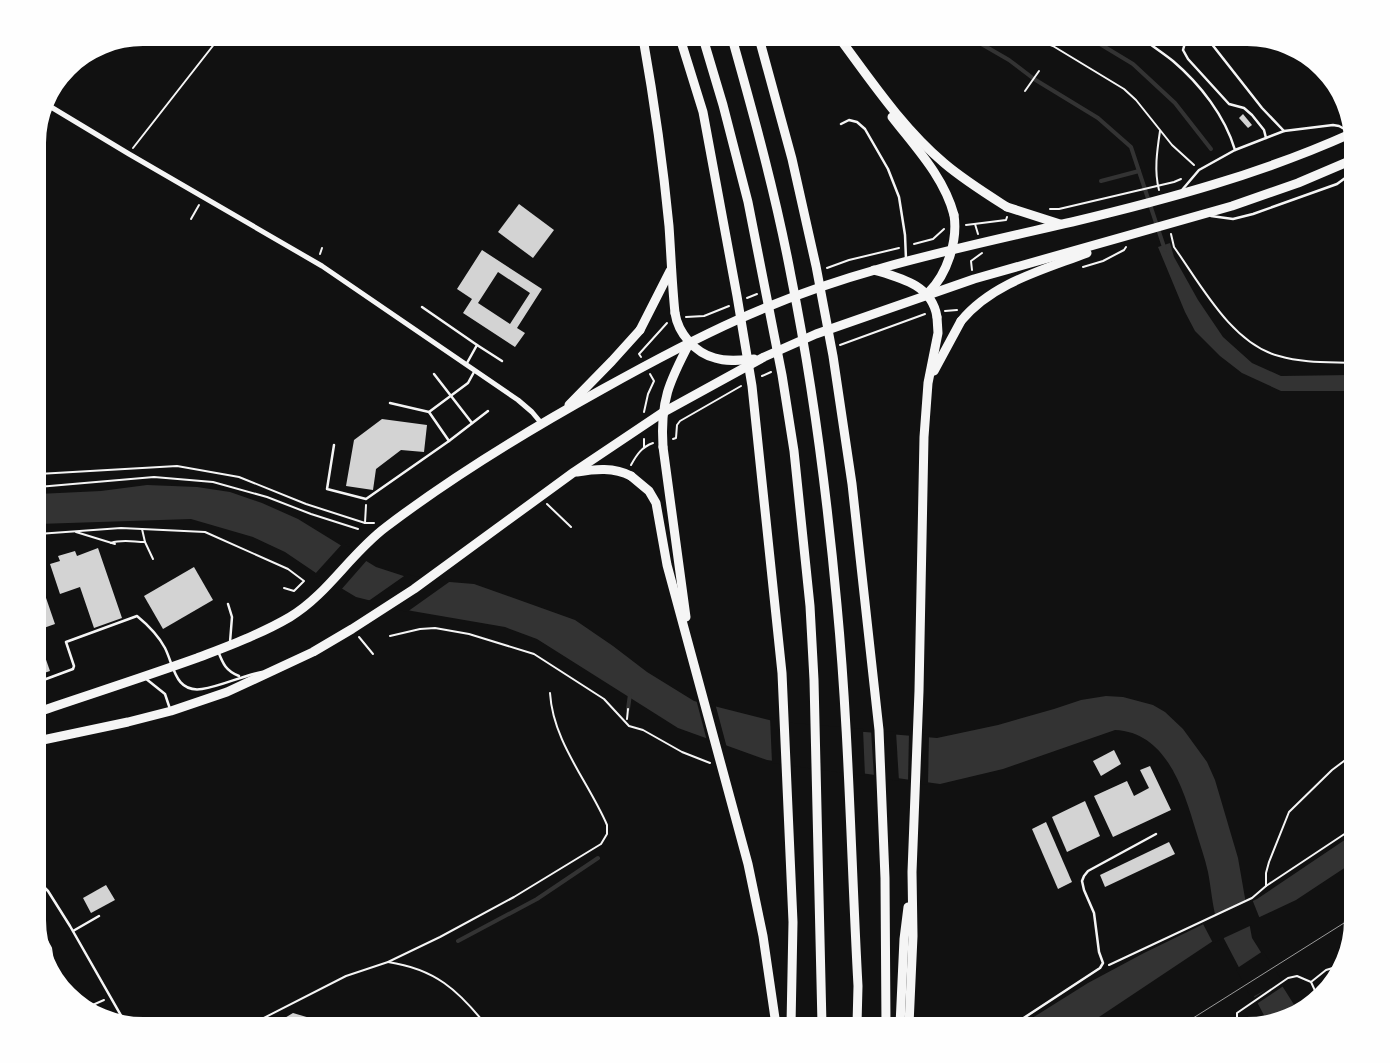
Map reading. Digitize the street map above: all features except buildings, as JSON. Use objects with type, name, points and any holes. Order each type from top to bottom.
[{"type":"highway","points":[[644,46],[663,172],[675,317],[682,334],[713,358],[740,360],[764,357]]},
{"type":"highway","points":[[682,46],[703,112],[738,296],[752,386],[782,673],[793,922],[791,1017]]},
{"type":"highway","points":[[705,46],[748,202],[782,375],[794,451],[814,680],[819,824],[822,1017]]},
{"type":"highway","points":[[734,46],[767,167],[791,275],[807,366],[830,528],[843,685],[858,986],[857,1017]]},
{"type":"highway","points":[[761,46],[792,159],[816,266],[833,356],[852,484],[876,691],[884,830],[886,1017]]},
{"type":"highway","points":[[846,46],[891,107],[914,134],[944,163],[975,187],[1009,208],[1060,224]]},
{"type":"highway","points":[[846,46],[879,99],[937,175],[950,198],[956,226],[951,249],[944,273],[927,294]]},
{"type":"highway","points":[[46,709],[143,678],[218,650],[268,629],[294,615],[321,593],[367,543],[391,523],[465,472],[562,412],[646,365],[690,342],[786,298],[843,278],[906,260],[1178,195],[1308,153],[1343,136]]},
{"type":"highway","points":[[46,739],[171,711],[227,692],[313,652],[414,589],[574,472],[642,426],[764,357],[816,334],[927,294],[974,279],[1186,220],[1298,184],[1344,164]]},
{"type":"highway","points":[[928,383],[961,321],[984,299],[1001,288],[1134,235]]},
{"type":"highway","points":[[562,412],[640,330],[671,270]]},
{"type":"highway","points":[[874,270],[906,280],[917,285],[927,294],[937,314],[938,333],[928,383],[924,437],[919,691],[912,872],[913,936],[909,1017]]},
{"type":"highway","points":[[690,342],[668,387],[662,413],[663,444],[690,647]]},
{"type":"highway","points":[[574,472],[595,469],[613,470],[629,475],[649,492],[656,503],[667,565],[750,873],[763,936],[775,1017]]},
{"type":"highway","points":[[900,1017],[904,939],[912,872]]},
{"type":"street","points":[[53,108],[322,266],[518,400],[542,424]]},
{"type":"lane","points":[[1153,46],[1174,62],[1198,86],[1227,128],[1235,150]]},
{"type":"lane","points":[[1184,46],[1183,50],[1188,58],[1229,104],[1244,108],[1252,115],[1264,130],[1266,138]]},
{"type":"lane","points":[[1213,46],[1262,108],[1284,131]]},
{"type":"lane","points":[[841,124],[849,120],[857,122],[865,129],[888,170],[899,197],[905,235],[906,260]]},
{"type":"lane","points":[[1178,195],[1199,170],[1235,150],[1284,131],[1333,125],[1342,128]]},
{"type":"lane","points":[[1204,214],[1233,219],[1253,214],[1337,184],[1344,179]]},
{"type":"lane","points":[[422,307],[502,361]]},
{"type":"lane","points":[[466,364],[477,344]]},
{"type":"lane","points":[[430,412],[468,383],[475,371]]},
{"type":"lane","points":[[434,374],[472,423]]},
{"type":"lane","points":[[390,403],[430,412],[449,441]]},
{"type":"lane","points":[[334,445],[327,489],[366,499],[449,441],[488,411]]},
{"type":"lane","points":[[228,604],[232,617],[230,645]]},
{"type":"lane","points":[[46,679],[73,669],[74,666],[66,642],[137,616],[150,627],[165,648],[172,667],[184,686],[192,689],[203,689],[241,676],[278,668]]},
{"type":"lane","points":[[218,650],[222,662],[229,672],[241,676]]},
{"type":"lane","points":[[143,678],[165,694],[171,711]]},
{"type":"lane","points":[[1027,1017],[1100,968],[1103,963],[1099,952],[1094,913],[1082,881],[1084,876],[1088,871],[1156,834]]},
{"type":"lane","points":[[46,889],[73,931],[120,1014]]},
{"type":"lane","points":[[73,931],[99,916]]},
{"type":"path","points":[[129,154],[213,46]]},
{"type":"path","points":[[1053,46],[1124,88],[1172,145],[1199,170]]},
{"type":"path","points":[[1025,91],[1039,71]]},
{"type":"path","points":[[1156,179],[1160,131]]},
{"type":"path","points":[[1049,209],[1059,209],[1174,182]]},
{"type":"path","points":[[191,219],[204,196]]},
{"type":"path","points":[[944,229],[1006,220],[1009,208]]},
{"type":"path","points":[[1174,247],[1230,326],[1264,351],[1300,360],[1344,363]]},
{"type":"path","points":[[937,314],[957,310],[962,306]]},
{"type":"path","points":[[644,446],[642,426],[645,403],[654,381],[639,354],[666,324],[675,317]]},
{"type":"path","points":[[629,475],[637,454],[644,446],[653,443],[663,444],[676,438]]},
{"type":"path","points":[[46,474],[177,466],[239,477],[306,504],[366,522],[391,523]]},
{"type":"path","points":[[46,486],[154,477],[213,482],[267,497],[310,514],[358,529]]},
{"type":"path","points":[[540,497],[571,527]]},
{"type":"path","points":[[366,499],[366,522]]},
{"type":"path","points":[[46,534],[121,528],[205,532],[288,569],[304,581],[294,591],[284,588]]},
{"type":"path","points":[[142,529],[145,542],[153,559]]},
{"type":"path","points":[[74,532],[115,544]]},
{"type":"path","points":[[111,542],[119,540],[145,542]]},
{"type":"path","points":[[390,636],[420,629],[435,628],[469,634],[534,654],[604,699],[629,726],[643,730],[682,752],[717,766]]},
{"type":"path","points":[[352,629],[373,654]]},
{"type":"path","points":[[267,1017],[346,976],[388,962],[440,937],[514,897],[591,851],[604,839],[607,834],[607,825],[555,723],[550,693]]},
{"type":"path","points":[[627,719],[628,709]]},
{"type":"path","points":[[1266,886],[1266,872],[1269,862],[1289,812],[1332,770],[1344,761]]},
{"type":"path","points":[[1100,968],[1116,963],[1158,941],[1252,898],[1266,886],[1344,834]]},
{"type":"path","points":[[388,962],[428,972],[444,981],[459,994],[478,1017]]},
{"type":"path","points":[[1311,982],[1331,969]]},
{"type":"path","points":[[1237,1017],[1237,1014],[1247,1006],[1288,978],[1298,976],[1311,982],[1314,990]]},
{"type":"path","points":[[95,1004],[104,1000]]},
{"type":"shaded area","points":[[1170,243],[1174,257],[1198,300],[1223,337],[1252,363],[1281,376],[1344,375],[1344,391],[1281,391],[1242,373],[1220,356],[1195,331],[1158,247]]},
{"type":"shaded area","points":[[147,485],[197,487],[230,492],[262,503],[298,519],[376,567],[413,579],[474,584],[575,620],[647,672],[694,701],[793,726],[937,738],[998,725],[1081,700],[1106,696],[1123,697],[1153,705],[1165,712],[1183,729],[1207,762],[1215,780],[1238,858],[1246,904],[1257,899],[1344,840],[1344,868],[1296,900],[1249,922],[1252,938],[1294,1005],[1290,1007],[1264,1015],[1222,935],[1099,1017],[1034,1017],[1088,983],[1216,918],[1208,872],[1186,799],[1170,766],[1160,752],[1148,741],[1133,733],[1115,730],[1003,769],[940,784],[767,760],[678,728],[537,639],[505,627],[412,611],[356,597],[285,552],[253,537],[191,519],[46,524],[46,494],[101,491]]},
{"type":"pier","points":[[343,543],[368,559],[340,591],[314,575]]},
{"type":"pier","points":[[407,574],[452,580],[407,612],[367,602]]},
{"type":"pier","points":[[696,699],[715,703],[727,748],[707,741]]},
{"type":"pier","points":[[770,717],[794,723],[863,729],[865,776],[772,763]]},
{"type":"pier","points":[[871,730],[896,732],[899,781],[874,777]]},
{"type":"pier","points":[[909,733],[929,735],[928,785],[908,782]]},
{"type":"pier","points":[[1252,899],[1260,919],[1252,923],[1252,925],[1213,943],[1202,922]]},
{"type":"pier","points":[[1263,951],[1285,985],[1255,1005],[1252,999],[1267,989],[1251,998],[1236,969]]},
{"type":"waterway","points":[[985,46],[1098,118],[1131,147],[1165,250]]},
{"type":"waterway","points":[[1103,46],[1133,64],[1175,103],[1211,149]]},
{"type":"waterway","points":[[1101,181],[1139,171]]},
{"type":"waterway","points":[[628,709],[630,694]]},
{"type":"waterway","points":[[458,941],[537,899],[598,858]]},
{"type":"tram line","points":[[1195,1017],[1344,923]]}]
